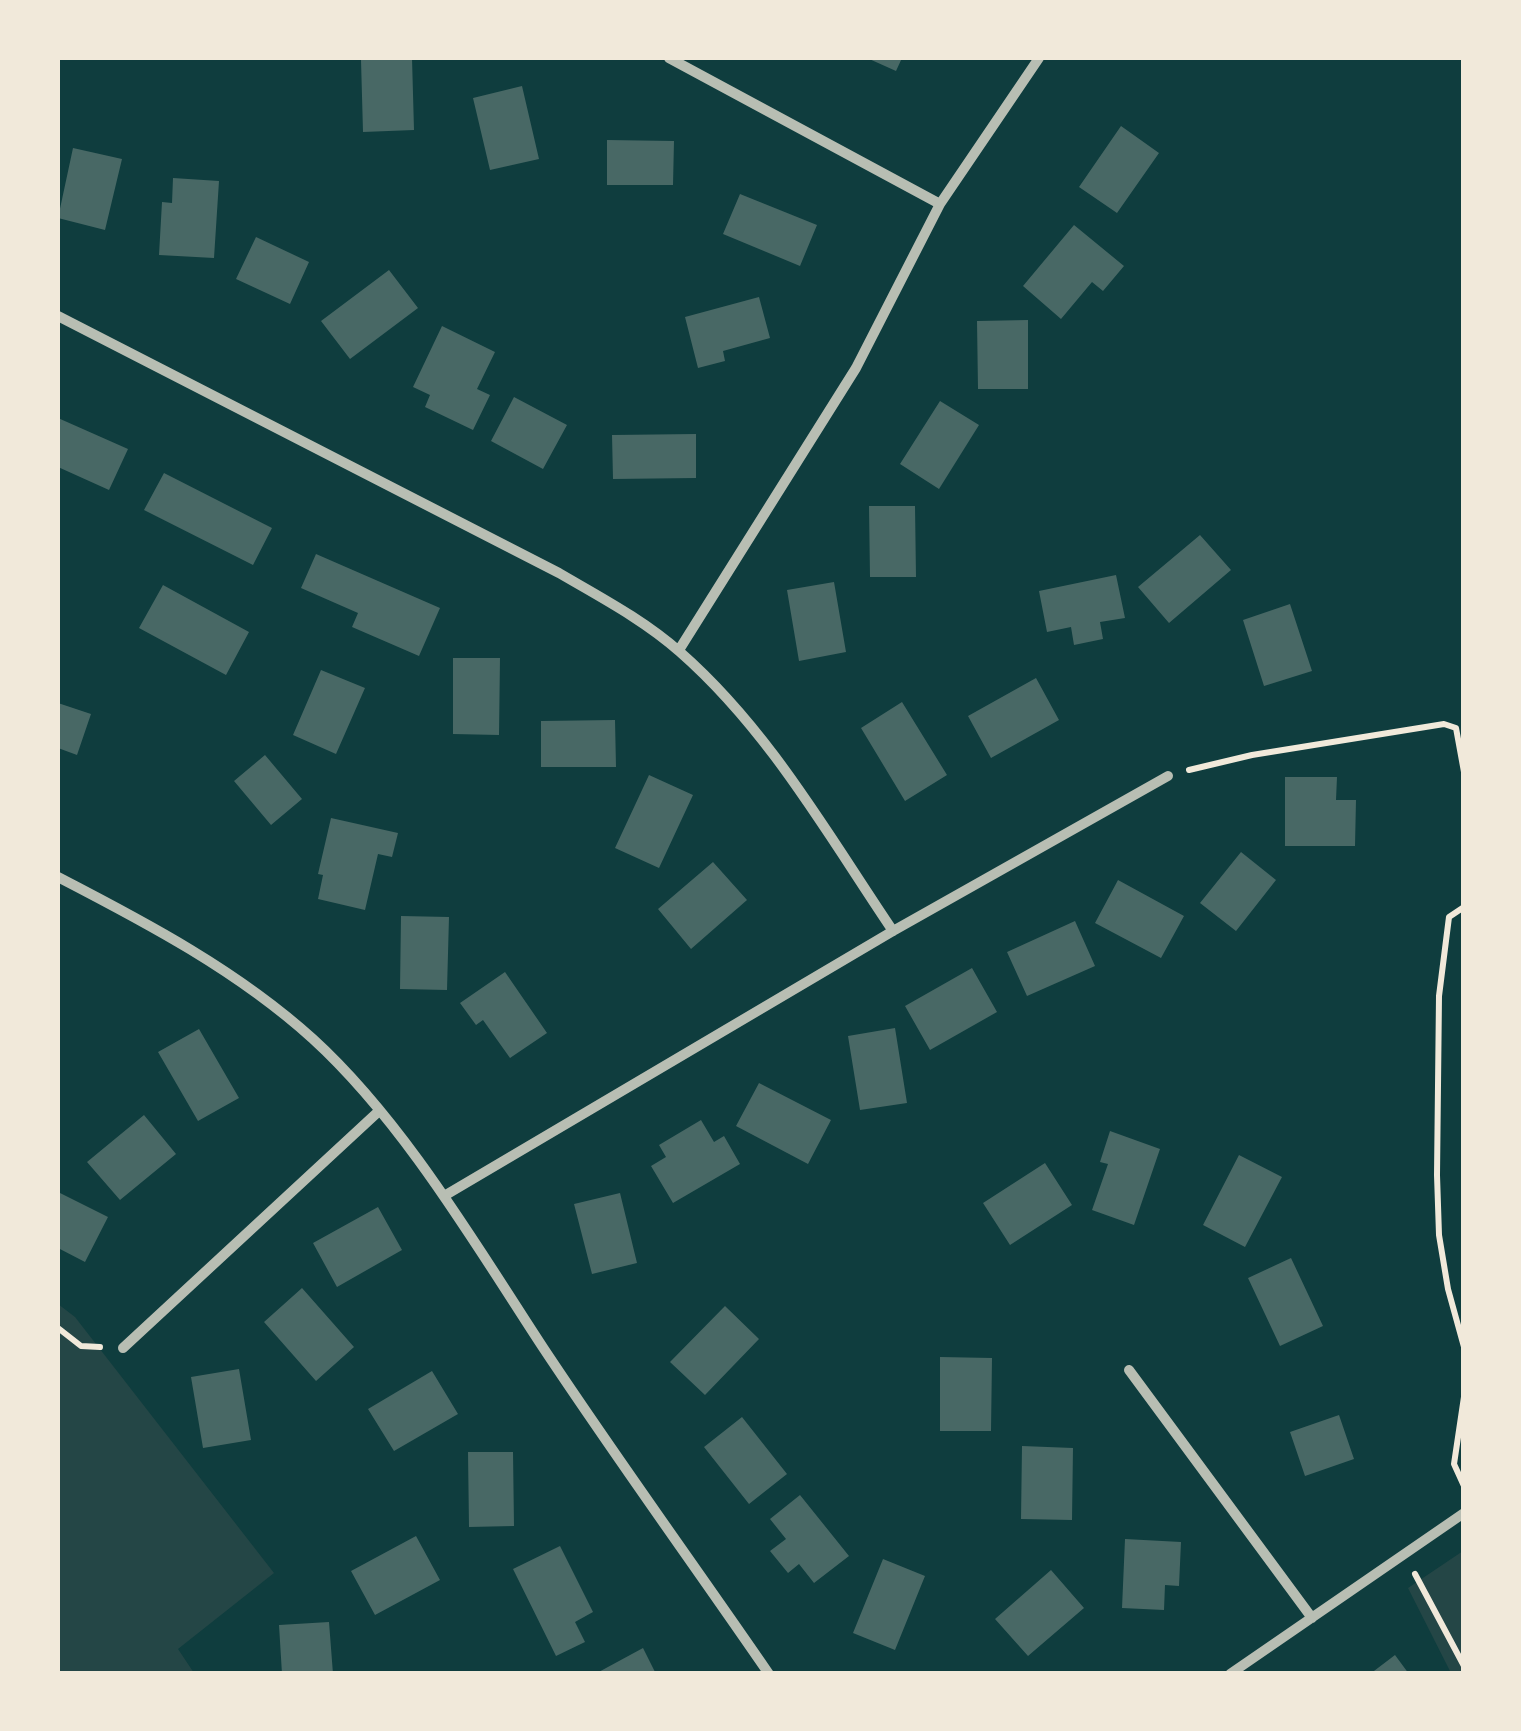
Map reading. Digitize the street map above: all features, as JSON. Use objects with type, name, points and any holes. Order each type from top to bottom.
[{"type":"street","points":[[669,58],[940,204]]},
{"type":"street","points":[[678,650],[856,368],[940,204],[1039,58]]},
{"type":"street","points":[[58,316],[544,565],[635,619],[678,650],[768,746],[894,931]]},
{"type":"street","points":[[444,1196],[894,931],[1168,776]]},
{"type":"street","points":[[58,877],[232,975],[314,1040],[379,1111],[444,1196],[769,1674]]},
{"type":"street","points":[[123,1348],[379,1111]]},
{"type":"street","points":[[1130,1370],[1312,1618]]},
{"type":"street","points":[[1230,1674],[1464,1513]]},
{"type":"path","points":[[1168,776],[1252,755],[1444,724],[1456,728],[1464,772]]},
{"type":"path","points":[[1464,907],[1449,917],[1442,963],[1437,1158],[1439,1234],[1464,1348]]},
{"type":"path","points":[[58,1328],[82,1346],[123,1348]]},
{"type":"path","points":[[1464,1396],[1454,1464],[1464,1486]]},
{"type":"path","points":[[1405,1554],[1464,1666]]},
{"type":"shaded area","points":[[58,1304],[75,1317],[274,1573],[178,1649],[194,1673],[58,1673]]},
{"type":"shaded area","points":[[1463,1551],[1463,1673],[1451,1673],[1408,1588]]},
{"type":"building","points":[[412,58],[414,130],[363,132],[361,60]]},
{"type":"building","points":[[867,58],[902,58],[896,71]]},
{"type":"building","points":[[522,86],[539,159],[490,170],[473,98]]},
{"type":"building","points":[[1121,126],[1159,153],[1117,213],[1079,187]]},
{"type":"building","points":[[607,140],[674,141],[673,185],[607,185]]},
{"type":"building","points":[[73,148],[122,159],[105,230],[58,218]]},
{"type":"building","points":[[173,178],[219,181],[214,258],[159,255],[162,202],[172,203]]},
{"type":"building","points":[[740,194],[817,225],[800,266],[723,234]]},
{"type":"building","points":[[1074,225],[1124,266],[1103,291],[1092,282],[1061,319],[1023,286]]},
{"type":"building","points":[[256,237],[309,262],[290,304],[236,279]]},
{"type":"building","points":[[389,270],[418,308],[350,359],[321,321]]},
{"type":"building","points":[[759,297],[770,338],[723,351],[725,361],[698,368],[685,317]]},
{"type":"building","points":[[1028,320],[1028,389],[978,389],[977,321]]},
{"type":"building","points":[[442,326],[495,352],[477,389],[490,395],[473,430],[425,407],[430,395],[413,387]]},
{"type":"building","points":[[514,397],[567,425],[543,469],[491,441]]},
{"type":"building","points":[[940,401],[979,425],[939,489],[900,464]]},
{"type":"building","points":[[58,418],[128,449],[109,490],[58,467]]},
{"type":"building","points":[[696,434],[696,478],[613,479],[612,435]]},
{"type":"building","points":[[164,473],[272,528],[253,565],[144,510]]},
{"type":"building","points":[[869,506],[915,506],[916,577],[870,577]]},
{"type":"building","points":[[1200,535],[1231,570],[1169,623],[1138,587]]},
{"type":"building","points":[[316,554],[440,608],[419,656],[352,627],[358,613],[301,588]]},
{"type":"building","points":[[1116,575],[1125,618],[1100,622],[1103,639],[1074,645],[1071,627],[1047,632],[1039,591]]},
{"type":"building","points":[[834,582],[846,652],[799,661],[787,590]]},
{"type":"building","points":[[163,585],[249,632],[226,675],[139,628]]},
{"type":"building","points":[[1290,604],[1312,671],[1264,686],[1243,620]]},
{"type":"building","points":[[453,658],[500,658],[499,735],[453,734]]},
{"type":"building","points":[[321,670],[365,688],[336,754],[293,735]]},
{"type":"building","points":[[1036,678],[1059,720],[991,758],[968,716]]},
{"type":"building","points":[[902,702],[947,775],[905,801],[861,728]]},
{"type":"building","points":[[58,703],[91,714],[77,755],[58,748]]},
{"type":"building","points":[[615,720],[616,767],[541,767],[541,721]]},
{"type":"building","points":[[265,755],[302,799],[271,825],[234,781]]},
{"type":"building","points":[[649,775],[693,795],[659,868],[615,848]]},
{"type":"building","points":[[1285,777],[1337,777],[1336,800],[1356,800],[1355,846],[1285,846]]},
{"type":"building","points":[[331,818],[398,833],[392,857],[378,854],[365,910],[318,899],[323,875],[318,874]]},
{"type":"building","points":[[1241,852],[1276,880],[1236,931],[1200,903]]},
{"type":"building","points":[[713,862],[747,900],[691,949],[658,909]]},
{"type":"building","points":[[1118,880],[1184,916],[1161,958],[1095,923]]},
{"type":"building","points":[[401,916],[449,917],[447,990],[400,989]]},
{"type":"building","points":[[1075,921],[1095,966],[1027,996],[1007,952]]},
{"type":"building","points":[[972,968],[997,1012],[930,1050],[905,1006]]},
{"type":"building","points":[[505,972],[547,1033],[510,1058],[483,1020],[476,1025],[460,1003]]},
{"type":"building","points":[[895,1028],[907,1103],[860,1110],[848,1036]]},
{"type":"building","points":[[199,1029],[239,1098],[198,1121],[158,1052]]},
{"type":"building","points":[[759,1083],[831,1120],[808,1164],[736,1126]]},
{"type":"building","points":[[144,1115],[176,1154],[120,1200],[87,1162]]},
{"type":"building","points":[[701,1120],[714,1142],[724,1136],[740,1164],[673,1203],[651,1166],[666,1157],[659,1145]]},
{"type":"building","points":[[1110,1131],[1160,1149],[1134,1225],[1092,1210],[1108,1164],[1100,1162]]},
{"type":"building","points":[[1239,1155],[1282,1177],[1245,1247],[1203,1225]]},
{"type":"building","points":[[1045,1163],[1072,1205],[1010,1245],[983,1203]]},
{"type":"building","points":[[58,1192],[108,1217],[85,1262],[58,1248]]},
{"type":"building","points":[[620,1193],[637,1263],[592,1274],[574,1204]]},
{"type":"building","points":[[378,1207],[402,1250],[337,1287],[313,1243]]},
{"type":"building","points":[[1291,1258],[1323,1326],[1280,1346],[1248,1278]]},
{"type":"building","points":[[302,1288],[354,1347],[316,1381],[264,1322]]},
{"type":"building","points":[[725,1306],[759,1339],[705,1395],[670,1362]]},
{"type":"building","points":[[940,1357],[992,1358],[991,1431],[940,1431]]},
{"type":"building","points":[[239,1369],[251,1440],[203,1448],[191,1377]]},
{"type":"building","points":[[432,1371],[458,1414],[394,1451],[368,1409]]},
{"type":"building","points":[[1339,1415],[1354,1459],[1305,1476],[1290,1432]]},
{"type":"building","points":[[742,1417],[787,1474],[749,1504],[704,1447]]},
{"type":"building","points":[[1022,1446],[1073,1448],[1072,1520],[1021,1519]]},
{"type":"building","points":[[468,1452],[513,1452],[514,1526],[469,1527]]},
{"type":"building","points":[[800,1495],[849,1556],[814,1583],[799,1564],[788,1573],[770,1551],[786,1539],[770,1519]]},
{"type":"building","points":[[416,1536],[440,1580],[375,1615],[351,1571]]},
{"type":"building","points":[[1125,1539],[1181,1542],[1179,1586],[1165,1585],[1164,1610],[1122,1608]]},
{"type":"building","points":[[560,1546],[593,1612],[575,1622],[585,1642],[556,1656],[513,1569]]},
{"type":"building","points":[[883,1559],[925,1576],[895,1650],[853,1633]]},
{"type":"building","points":[[1051,1570],[1084,1608],[1028,1656],[995,1619]]},
{"type":"building","points":[[329,1622],[333,1674],[282,1674],[279,1625]]},
{"type":"building","points":[[643,1648],[656,1674],[595,1674]]},
{"type":"building","points":[[1395,1655],[1409,1674],[1370,1674]]}]
